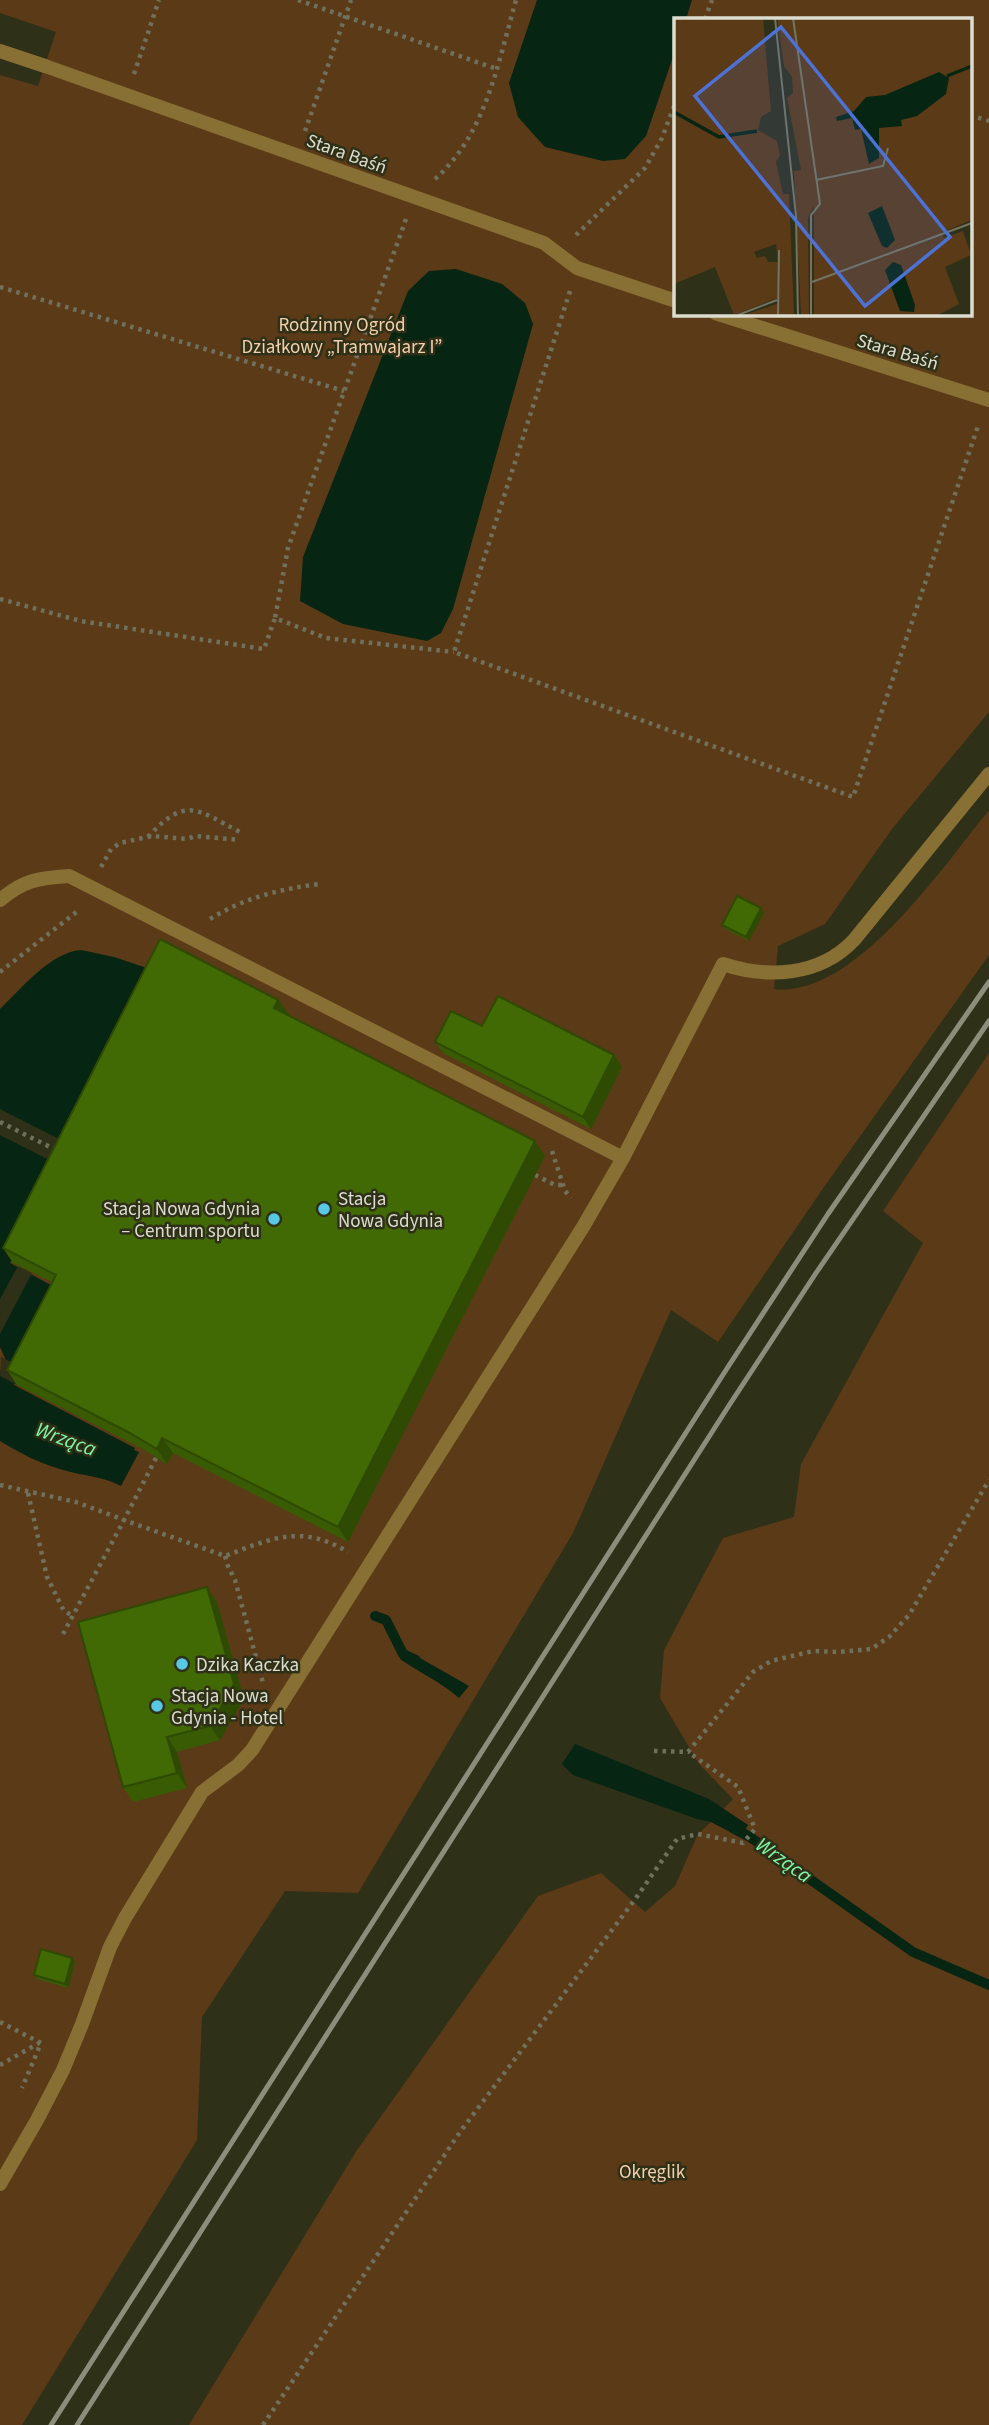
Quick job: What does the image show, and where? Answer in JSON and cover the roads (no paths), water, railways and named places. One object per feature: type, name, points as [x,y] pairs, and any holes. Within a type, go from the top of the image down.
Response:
[{"type":"street","name":"Stara Baśń","points":[[0,51],[544,243],[577,268],[674,300]]},
{"type":"street","name":"Stara Baśń","points":[[721,315],[988,399]]},
{"type":"street","points":[[0,2184],[37,2120],[73,2047],[115,1937],[197,1798],[247,1757],[370,1565],[583,1227],[723,964],[743,970],[784,973],[814,966],[837,955],[862,930],[989,774]]},
{"type":"street","points":[[0,900],[15,888],[36,878],[69,876],[622,1158]]},
{"type":"water","points":[[537,0],[692,0],[686,18],[674,18],[674,54],[646,136],[625,159],[603,161],[545,147],[518,117],[509,83]]},
{"type":"water","points":[[456,269],[502,284],[525,303],[533,324],[453,609],[441,633],[427,641],[343,624],[300,601],[303,557],[408,291],[429,271]]},
{"type":"water","points":[[81,950],[114,957],[159,972],[10,1263],[62,1291],[14,1385],[135,1448],[134,1450],[139,1452],[121,1486],[49,1466],[0,1441],[0,1372],[5,1358],[0,1347],[0,1009],[48,964],[70,952]]},
{"type":"water","points":[[406,1650],[469,1686],[459,1698],[400,1659]]},
{"type":"water","points":[[575,1744],[709,1799],[748,1825],[740,1837],[711,1822],[573,1775],[562,1764]]},
{"type":"waterway","name":"Wrząca","points":[[375,1616],[386,1620],[403,1654],[416,1660]]},
{"type":"waterway","name":"Wrząca","points":[[733,1828],[750,1837],[913,1952],[989,1985]]},
{"type":"railway","points":[[51,2425],[726,1370],[828,1214],[989,982]]},
{"type":"railway","points":[[77,2425],[728,1407],[816,1273],[989,1021]]},
{"type":"place","name":"Stacja Nowa Gdynia","points":[[324,1209]]},
{"type":"place","name":"Stacja Nowa Gdynia – Centrum sportu","points":[[274,1219]]},
{"type":"place","name":"Dzika Kaczka","points":[[182,1664]]},
{"type":"place","name":"Stacja Nowa Gdynia - Hotel","points":[[157,1706]]},
{"type":"park label","name":"Rodzinny Ogród Działkowy „Tramwajarz I”","points":[[342,335]]},
{"type":"park label","name":"Okręglik","points":[[652,2171]]}]
